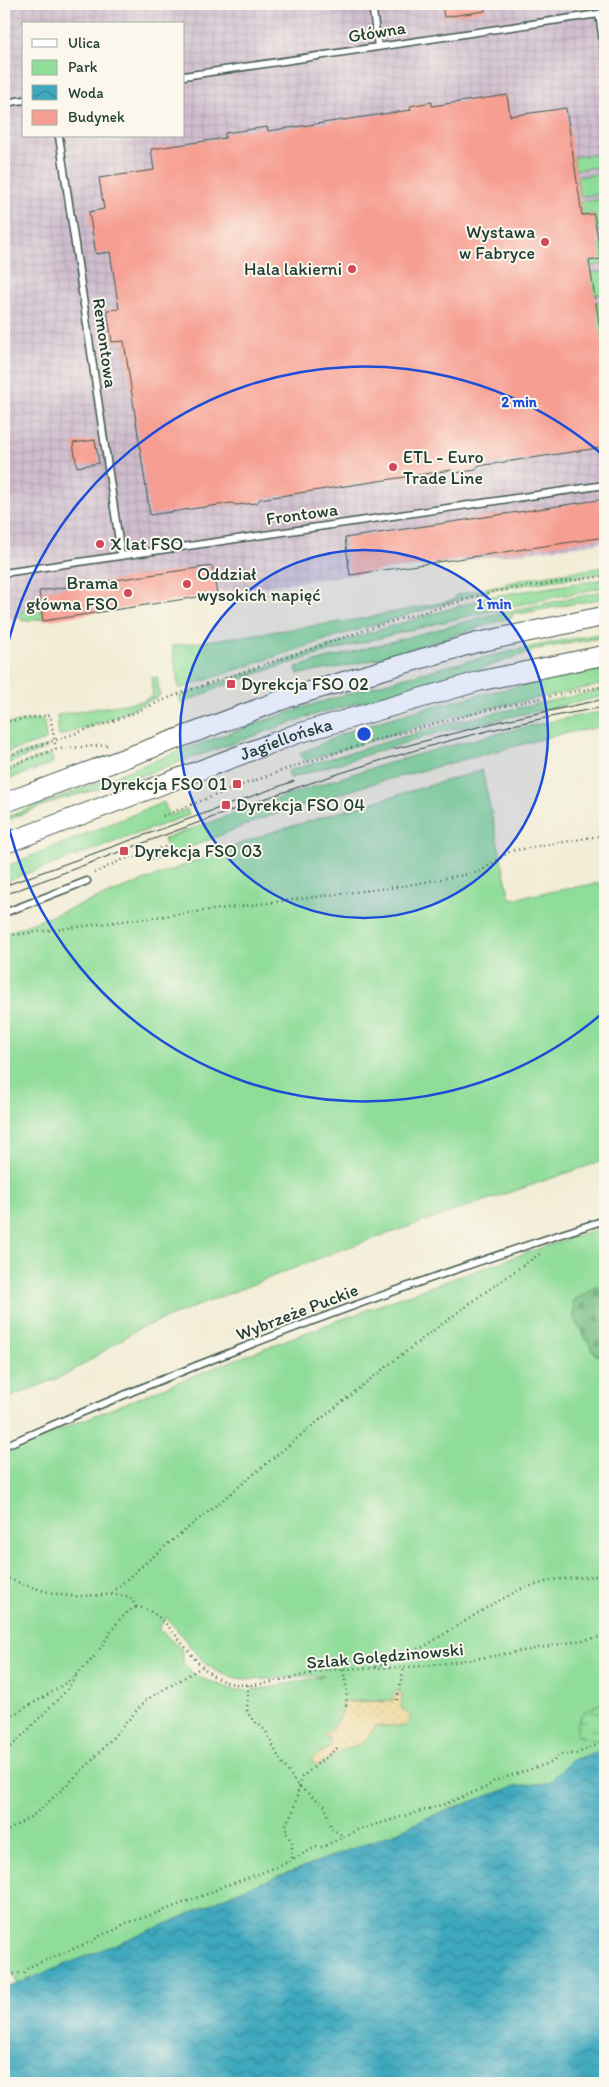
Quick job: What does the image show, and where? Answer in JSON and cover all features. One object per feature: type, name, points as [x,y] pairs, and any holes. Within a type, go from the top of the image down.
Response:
[{"type":"main road","name":"Jagiellońska","points":[[4,803],[287,698],[475,643],[605,616]]},
{"type":"main road","name":"Jagiellońska","points":[[4,844],[296,734],[480,681],[605,655]]},
{"type":"lane","points":[[372,4],[378,47]]},
{"type":"lane","points":[[602,13],[605,56]]},
{"type":"lane","name":"Główna","points":[[185,76],[602,13]]},
{"type":"lane","points":[[4,103],[22,100]]},
{"type":"lane","name":"Remontowa","points":[[59,138],[121,555]]},
{"type":"lane","name":"Frontowa","points":[[4,573],[605,485]]},
{"type":"lane","points":[[4,913],[87,881]]},
{"type":"lane","name":"Wybrzeże Puckie","points":[[4,1446],[135,1389],[338,1312],[605,1220]]},
{"type":"path","points":[[4,757],[54,742],[119,719],[178,694],[383,624],[496,591],[605,576]]},
{"type":"path","points":[[163,816],[271,774],[403,733],[456,718],[605,686]]},
{"type":"path","points":[[4,722],[50,715],[56,749]]},
{"type":"path","points":[[4,768],[56,749],[107,745]]},
{"type":"path","points":[[4,936],[403,886],[479,872],[511,851],[605,835]]},
{"type":"path","points":[[87,881],[92,874],[116,865],[120,860],[132,856],[136,857],[173,844]]},
{"type":"path","points":[[4,1577],[50,1593],[73,1596],[112,1593],[169,1542],[303,1433],[469,1302],[543,1252]]},
{"type":"path","points":[[373,1668],[425,1646],[491,1605],[521,1589],[552,1580],[605,1575]]},
{"type":"path","name":"Szlak Golędzinowski","points":[[112,1593],[130,1596],[136,1606],[154,1613],[202,1667],[223,1681],[248,1685],[343,1670],[404,1667],[476,1660],[605,1636]]},
{"type":"path","points":[[4,1720],[45,1696],[80,1671],[92,1659],[123,1616],[136,1606]]},
{"type":"path","points":[[4,1833],[35,1814],[56,1795],[92,1761],[146,1700],[202,1667]]},
{"type":"path","points":[[397,1700],[404,1667]]},
{"type":"path","points":[[343,1670],[347,1690],[346,1709]]},
{"type":"path","points":[[4,1754],[67,1690],[80,1671]]},
{"type":"path","points":[[248,1685],[247,1710],[250,1717],[266,1731],[278,1758],[298,1786],[325,1806],[331,1828],[343,1836]]},
{"type":"path","points":[[4,1977],[24,1972],[29,1967],[95,1940],[99,1935],[119,1928],[123,1924],[155,1915],[179,1903],[213,1892],[223,1884],[231,1884],[282,1865],[292,1858],[306,1854],[316,1847],[323,1847],[343,1836],[400,1818],[412,1812],[445,1804],[486,1787],[494,1781],[553,1762],[560,1754],[576,1754],[605,1741]]},
{"type":"path","points":[[292,1858],[292,1843],[286,1832],[286,1823],[293,1811],[298,1786],[302,1777],[336,1748]]},
{"type":"shaded area","points":[[4,4],[605,4],[605,542],[7,620],[4,599]]},
{"type":"green space","points":[[601,154],[603,166],[575,170],[574,157]]},
{"type":"green space","points":[[604,174],[604,194],[580,196],[577,177]]},
{"type":"green space","points":[[597,200],[605,202],[605,229],[597,232],[594,214],[582,215],[580,202]]},
{"type":"green space","points":[[605,244],[605,264],[590,266],[589,261],[600,259],[599,246]]},
{"type":"green space","points":[[605,271],[605,293],[594,295],[591,273]]},
{"type":"green space","points":[[605,301],[605,352],[603,353],[595,302]]},
{"type":"green space","points":[[605,567],[605,573],[494,589],[337,636],[179,689],[172,646],[355,620],[454,600],[456,595],[530,578]]},
{"type":"green space","points":[[605,579],[605,587],[438,623],[299,661],[239,680],[181,704],[179,696],[375,631],[492,596]]},
{"type":"green space","points":[[605,591],[605,598],[524,613],[512,613],[512,617],[379,658],[298,674],[296,667],[491,615]]},
{"type":"green space","points":[[41,608],[43,619],[22,621],[20,611]]},
{"type":"green space","points":[[605,633],[605,637],[538,649],[493,665],[307,717],[121,783],[58,800],[4,821],[4,818],[180,751],[287,713],[444,667],[525,648]]},
{"type":"green space","points":[[605,669],[605,684],[453,716],[304,761],[300,753],[349,731],[417,710]]},
{"type":"green space","points":[[157,677],[160,696],[101,723],[59,736],[57,715],[143,701],[153,695],[151,678]]},
{"type":"green space","points":[[605,689],[605,696],[441,732],[290,778],[288,771],[450,723]]},
{"type":"green space","points":[[605,711],[605,726],[561,734],[371,784],[266,817],[151,863],[149,856],[168,850],[164,839],[272,800],[437,749],[548,722]]},
{"type":"green space","points":[[40,719],[44,721],[46,740],[4,753],[4,724]]},
{"type":"green space","points":[[48,746],[46,749],[4,765],[4,759]]},
{"type":"green space","points":[[48,754],[52,757],[53,763],[4,781],[4,771]]},
{"type":"green space","points":[[482,770],[510,899],[605,882],[605,1160],[343,1249],[138,1329],[68,1374],[4,1400],[4,934],[269,833]]},
{"type":"green space","points":[[164,802],[169,816],[187,809],[189,815],[4,882],[4,867]]},
{"type":"green space","points":[[605,1226],[605,1284],[596,1286],[574,1319],[596,1355],[605,1355],[605,1750],[571,1760],[549,1783],[515,1786],[429,1817],[397,1832],[236,1892],[173,1921],[17,1985],[13,1971],[4,1975],[4,1453],[152,1392],[302,1334]],"holes":[[[166,1617],[203,1661],[216,1671],[245,1679],[324,1676],[268,1688],[236,1691],[196,1676],[184,1665],[181,1649],[159,1629]],[[363,1700],[393,1701],[406,1726],[376,1726],[361,1744],[342,1750],[317,1766],[318,1754],[331,1746],[329,1737],[322,1737],[334,1727],[343,1709],[342,1702]]]},
{"type":"green space","points":[[605,1284],[605,1355],[596,1355],[574,1319],[573,1301],[596,1286]]},
{"type":"green space","points":[[605,1702],[605,1737],[597,1740],[577,1736],[578,1722],[583,1713]]},
{"type":"sand","points":[[396,1691],[402,1695],[401,1708],[412,1718],[406,1726],[376,1726],[361,1744],[342,1750],[317,1766],[311,1759],[331,1746],[329,1737],[322,1737],[334,1727],[343,1709],[341,1702],[392,1701]]},
{"type":"water","points":[[605,1750],[605,2083],[4,2083],[4,1989],[173,1921],[236,1892],[397,1832],[429,1817],[515,1786],[549,1783],[571,1760]]},
{"type":"building","points":[[442,4],[484,4],[485,11],[444,17]]},
{"type":"building","name":"Hala lakierni","points":[[507,95],[510,116],[566,108],[582,215],[594,214],[601,259],[589,261],[605,359],[605,447],[478,466],[476,470],[455,473],[451,470],[260,499],[257,503],[236,505],[232,503],[150,515],[124,341],[112,342],[107,310],[119,309],[110,252],[96,254],[89,212],[104,209],[99,178],[154,170],[151,149],[225,138],[225,133],[267,127],[268,131],[411,110],[410,106],[432,102],[432,106]]},
{"type":"building","points":[[95,440],[99,463],[77,467],[73,443]]},
{"type":"building","points":[[605,499],[605,537],[350,575],[345,538]]},
{"type":"building","points":[[212,566],[217,594],[43,621],[39,591]]},
{"type":"tram line","points":[[394,749],[501,721],[605,699]]},
{"type":"tram line","points":[[4,895],[300,786],[376,762],[451,740],[605,707]]},
{"type":"tram line","points":[[4,886],[294,781]]},
{"type":"place","name":"Wystawa w Fabryce","points":[[545,242]]},
{"type":"place","name":"Hala lakierni","points":[[352,269]]},
{"type":"place","name":"ETL - Euro Trade Line","points":[[393,467]]},
{"type":"place","name":"X lat FSO","points":[[100,544]]},
{"type":"place","name":"Oddział wysokich napięć","points":[[187,584]]},
{"type":"place","name":"Brama główna FSO","points":[[128,593]]},
{"type":"place","name":"Dyrekcja FSO 02","points":[[231,684]]},
{"type":"place","name":"Dyrekcja FSO 01","points":[[237,784]]},
{"type":"place","name":"Dyrekcja FSO 04","points":[[226,805]]},
{"type":"place","name":"Dyrekcja FSO 03","points":[[124,851]]}]
